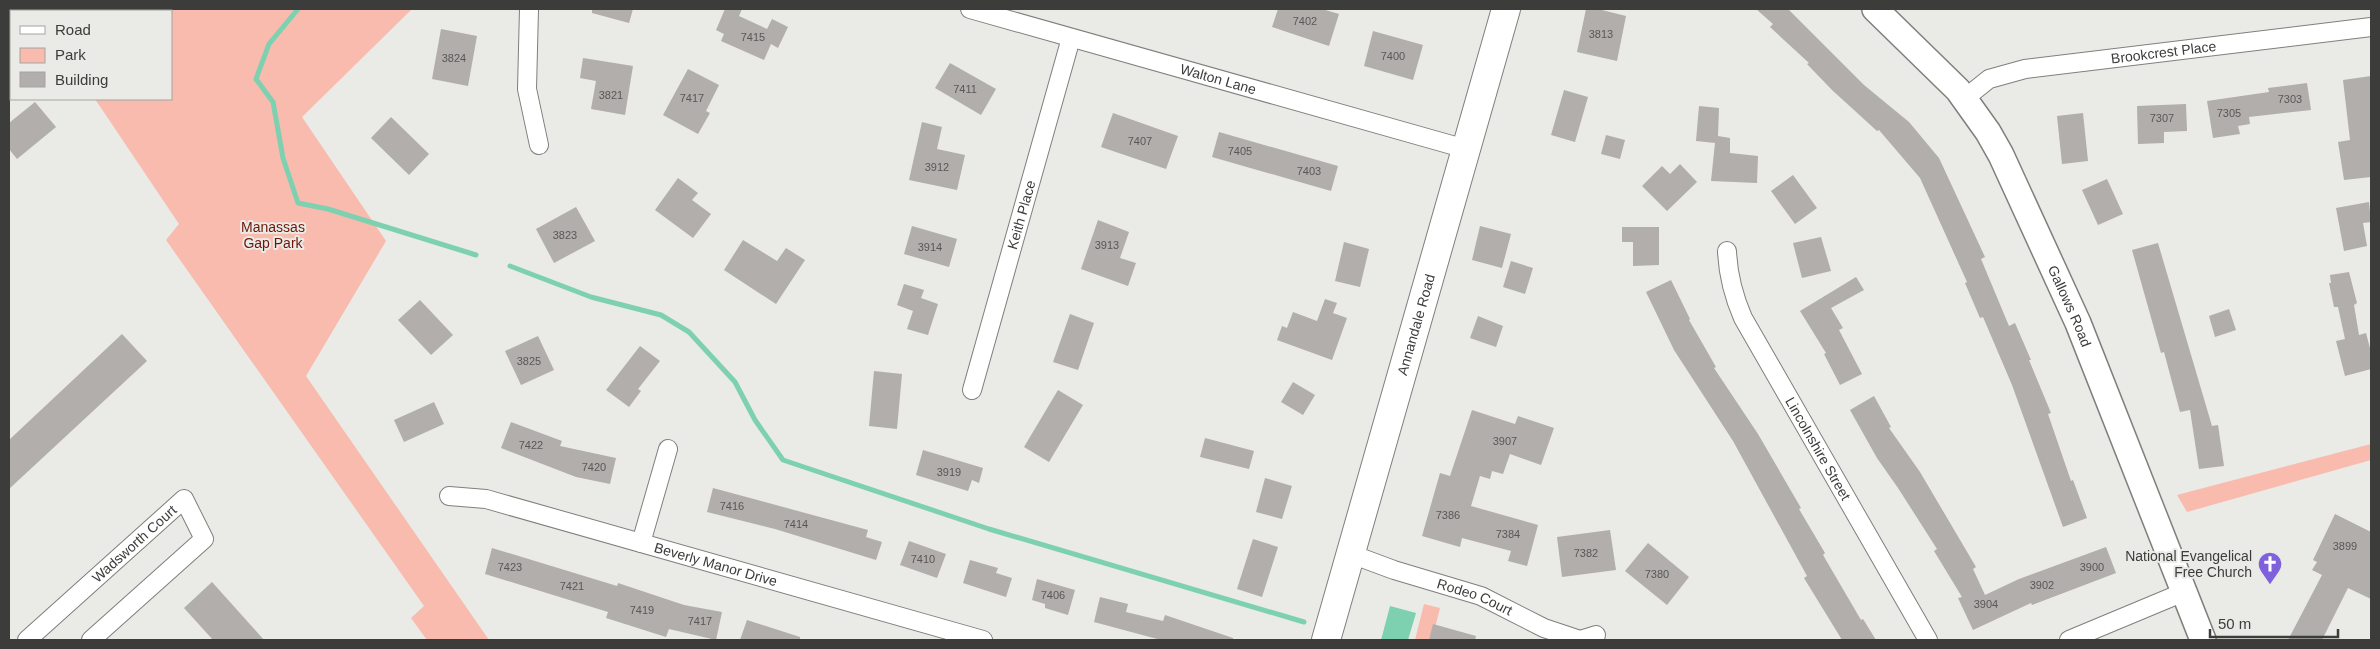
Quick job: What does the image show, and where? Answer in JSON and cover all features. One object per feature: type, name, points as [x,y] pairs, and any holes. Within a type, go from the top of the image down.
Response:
[{"type":"main road","name":"Annandale Road","points":[[1326,640],[1506,9]]},
{"type":"main road","name":"Gallows Road","points":[[1874,9],[1964,99],[2001,155],[2078,323],[2203,640]]},
{"type":"street","points":[[529,9],[527,89],[539,145]]},
{"type":"street","name":"Walton Lane","points":[[970,9],[1466,149]]},
{"type":"street","name":"Brookcrest Place","points":[[1964,99],[1989,79],[2025,69],[2371,27]]},
{"type":"street","name":"Keith Place","points":[[972,390],[1071,38]]},
{"type":"street","name":"Lincolnshire Street","points":[[1727,251],[1728,274],[1733,295],[1743,318],[1928,640]]},
{"type":"street","points":[[641,543],[668,449]]},
{"type":"street","name":"Beverly Manor Drive","points":[[449,496],[486,499],[983,640]]},
{"type":"street","name":"Wadsworth Court","points":[[27,640],[184,499],[204,538],[92,640]]},
{"type":"street","name":"Rodeo Court","points":[[1350,554],[1424,580],[1481,596],[1544,628],[1580,640],[1596,635]]},
{"type":"street","points":[[2069,640],[2184,592]]},
{"type":"green space","name":"Manassas Gap Park","points":[[412,9],[302,117],[386,241],[306,376],[489,640],[427,640],[411,618],[424,606],[166,240],[179,224],[96,100],[172,100],[172,10],[34,10]]},
{"type":"green space","points":[[2371,444],[2371,460],[2187,512],[2177,495]]},
{"type":"green space","points":[[1424,604],[1440,608],[1432,640],[1415,640]]},
{"type":"shaded area","points":[[1390,606],[1416,613],[1408,640],[1381,640]]},
{"type":"building","points":[[592,9],[633,9],[629,23],[592,13]]},
{"type":"building","points":[[725,9],[742,9],[739,16],[767,29],[772,19],[788,27],[778,48],[771,44],[764,60],[721,41],[724,34],[716,30]]},
{"type":"building","points":[[1278,9],[1322,9],[1339,14],[1329,46],[1272,27]]},
{"type":"building","points":[[1586,9],[1598,9],[1626,16],[1617,61],[1577,52]]},
{"type":"building","points":[[1756,9],[1788,9],[1864,85],[1909,122],[1939,158],[1985,257],[1981,259],[2009,326],[2015,323],[2031,360],[2029,360],[2051,413],[2048,414],[2071,481],[2073,480],[2087,518],[2063,527],[2012,385],[1983,317],[1980,318],[1965,283],[1967,282],[1920,178],[1879,130],[1877,131],[1832,90],[1807,64],[1809,63],[1770,27],[1773,24]]},
{"type":"building","points":[[441,29],[477,36],[468,86],[432,79]]},
{"type":"building","points":[[1373,31],[1423,45],[1413,80],[1364,66]]},
{"type":"building","points":[[583,58],[633,66],[625,115],[591,109],[596,81],[580,78]]},
{"type":"building","points":[[950,63],[996,89],[981,115],[935,88]]},
{"type":"building","points":[[688,69],[719,85],[706,111],[710,113],[698,134],[663,115]]},
{"type":"building","points":[[2371,76],[2371,177],[2344,180],[2338,142],[2350,140],[2343,80]]},
{"type":"building","points":[[2307,83],[2311,110],[2249,117],[2250,124],[2238,126],[2240,134],[2213,138],[2207,101],[2269,92],[2268,88]]},
{"type":"building","points":[[1564,90],[1588,97],[1575,142],[1551,135]]},
{"type":"building","points":[[35,102],[56,127],[17,159],[9,149],[9,123]]},
{"type":"building","points":[[2186,104],[2187,131],[2164,132],[2164,143],[2138,144],[2137,106]]},
{"type":"building","points":[[1699,106],[1719,108],[1718,136],[1730,138],[1730,153],[1758,156],[1757,183],[1711,181],[1715,143],[1696,141]]},
{"type":"building","points":[[1113,113],[1178,136],[1166,169],[1101,147]]},
{"type":"building","points":[[2083,113],[2088,161],[2062,164],[2057,116]]},
{"type":"building","points":[[391,117],[429,154],[409,175],[371,138]]},
{"type":"building","points":[[922,122],[942,127],[937,149],[965,155],[957,190],[909,180]]},
{"type":"building","points":[[1219,132],[1338,166],[1331,191],[1212,157]]},
{"type":"building","points":[[1606,135],[1625,140],[1620,159],[1601,154]]},
{"type":"building","points":[[1680,164],[1697,182],[1667,211],[1642,186],[1662,166],[1670,174]]},
{"type":"building","points":[[1793,175],[1817,208],[1795,224],[1771,191]]},
{"type":"building","points":[[678,178],[698,193],[692,200],[711,214],[693,238],[655,210]]},
{"type":"building","points":[[2107,179],[2123,214],[2098,225],[2082,190]]},
{"type":"building","points":[[2369,202],[2371,222],[2363,223],[2367,246],[2344,251],[2336,208]]},
{"type":"building","points":[[576,207],[595,241],[554,263],[536,229]]},
{"type":"building","points":[[1098,220],[1129,232],[1120,258],[1136,263],[1128,286],[1081,269]]},
{"type":"building","points":[[912,226],[957,239],[949,267],[904,254]]},
{"type":"building","points":[[1480,226],[1511,234],[1502,268],[1472,260]]},
{"type":"building","points":[[1622,227],[1659,227],[1659,265],[1633,266],[1633,242],[1622,242]]},
{"type":"building","points":[[1821,237],[1831,271],[1802,278],[1793,243]]},
{"type":"building","points":[[743,240],[777,261],[786,248],[805,260],[776,304],[724,270]]},
{"type":"building","points":[[1344,242],[1369,249],[1360,287],[1335,281]]},
{"type":"building","points":[[2158,243],[2212,426],[2218,425],[2224,466],[2199,469],[2190,410],[2180,412],[2164,352],[2161,353],[2132,250]]},
{"type":"building","points":[[1511,261],[1533,268],[1525,294],[1503,287]]},
{"type":"building","points":[[2349,272],[2357,303],[2354,305],[2359,335],[2366,333],[2371,352],[2371,369],[2345,376],[2336,341],[2345,339],[2338,307],[2334,307],[2329,283],[2331,283],[2330,275]]},
{"type":"building","points":[[1856,277],[1864,290],[1831,308],[1843,328],[1839,330],[1862,374],[1840,385],[1824,354],[1826,353],[1800,311]]},
{"type":"building","points":[[1671,280],[1689,320],[1716,367],[1714,368],[1758,434],[1801,508],[1799,509],[1825,553],[1823,555],[1861,620],[1863,619],[1876,640],[1842,640],[1804,578],[1807,576],[1733,441],[1674,350],[1646,292]]},
{"type":"building","points":[[904,284],[924,290],[921,298],[938,304],[928,335],[907,329],[913,311],[897,305]]},
{"type":"building","points":[[1325,299],[1337,303],[1333,313],[1347,318],[1332,360],[1277,340],[1282,326],[1287,328],[1293,312],[1317,321]]},
{"type":"building","points":[[420,300],[453,335],[431,355],[398,320]]},
{"type":"building","points":[[2229,309],[2236,330],[2215,337],[2209,316]]},
{"type":"building","points":[[1070,314],[1094,323],[1078,370],[1053,362]]},
{"type":"building","points":[[1478,316],[1503,326],[1496,347],[1470,338]]},
{"type":"building","points":[[122,334],[147,361],[9,489],[9,440]]},
{"type":"building","points":[[538,336],[554,370],[521,385],[505,351]]},
{"type":"building","points":[[640,346],[660,361],[638,389],[641,391],[629,407],[606,390]]},
{"type":"building","points":[[874,371],[902,374],[897,429],[869,426]]},
{"type":"building","points":[[1293,382],[1315,395],[1303,415],[1281,402]]},
{"type":"building","points":[[1058,390],[1083,405],[1049,462],[1024,447]]},
{"type":"building","points":[[1874,396],[1891,427],[1889,428],[1920,472],[1976,567],[1973,569],[1985,595],[2019,579],[2106,547],[2116,573],[2032,605],[2031,603],[1973,630],[1958,598],[1962,597],[1934,551],[1937,549],[1877,458],[1850,410]]},
{"type":"building","points":[[434,402],[444,424],[404,442],[394,420]]},
{"type":"building","points":[[1472,410],[1515,424],[1518,416],[1554,428],[1541,465],[1510,454],[1503,474],[1492,471],[1490,479],[1480,476],[1471,506],[1538,525],[1527,566],[1508,561],[1511,551],[1462,538],[1460,547],[1422,536],[1440,473],[1450,476]]},
{"type":"building","points":[[511,422],[562,441],[560,446],[616,458],[610,484],[576,477],[501,448]]},
{"type":"building","points":[[1205,438],[1254,451],[1249,469],[1200,457]]},
{"type":"building","points":[[923,450],[983,468],[979,483],[972,480],[968,491],[916,475]]},
{"type":"building","points":[[1265,478],[1292,486],[1282,519],[1256,512]]},
{"type":"building","points":[[713,488],[868,530],[866,537],[882,542],[876,560],[775,529],[707,512]]},
{"type":"building","points":[[2335,514],[2371,532],[2371,599],[2348,588],[2322,640],[2288,640],[2322,575],[2312,570],[2317,562],[2313,560]]},
{"type":"building","points":[[1610,530],[1616,570],[1562,577],[1557,537]]},
{"type":"building","points":[[1253,539],[1278,547],[1262,597],[1237,589]]},
{"type":"building","points":[[909,541],[946,554],[937,578],[900,565]]},
{"type":"building","points":[[1648,543],[1689,577],[1667,605],[1625,571]]},
{"type":"building","points":[[492,548],[617,586],[618,583],[684,605],[722,612],[716,640],[669,629],[666,637],[606,618],[608,612],[485,574]]},
{"type":"building","points":[[970,560],[998,568],[996,573],[1012,578],[1006,597],[963,583]]},
{"type":"building","points":[[1037,579],[1075,590],[1068,615],[1045,608],[1045,604],[1032,600]]},
{"type":"building","points":[[212,582],[264,640],[213,640],[184,608]]},
{"type":"building","points":[[1100,597],[1128,604],[1126,612],[1163,621],[1165,615],[1233,638],[1233,640],[1161,640],[1094,622]]},
{"type":"building","points":[[747,620],[800,637],[800,640],[740,640]]},
{"type":"building","points":[[1433,624],[1476,636],[1475,640],[1429,640]]},
{"type":"waterway","points":[[298,9],[269,44],[256,79],[273,102],[283,158],[298,203],[328,209],[476,255]]},
{"type":"waterway","points":[[510,266],[591,297],[661,315],[689,332],[735,382],[755,420],[783,460],[989,529],[1304,622]]},
{"type":"place","name":"National Evangelical Free Church","points":[[2270,585]]}]
